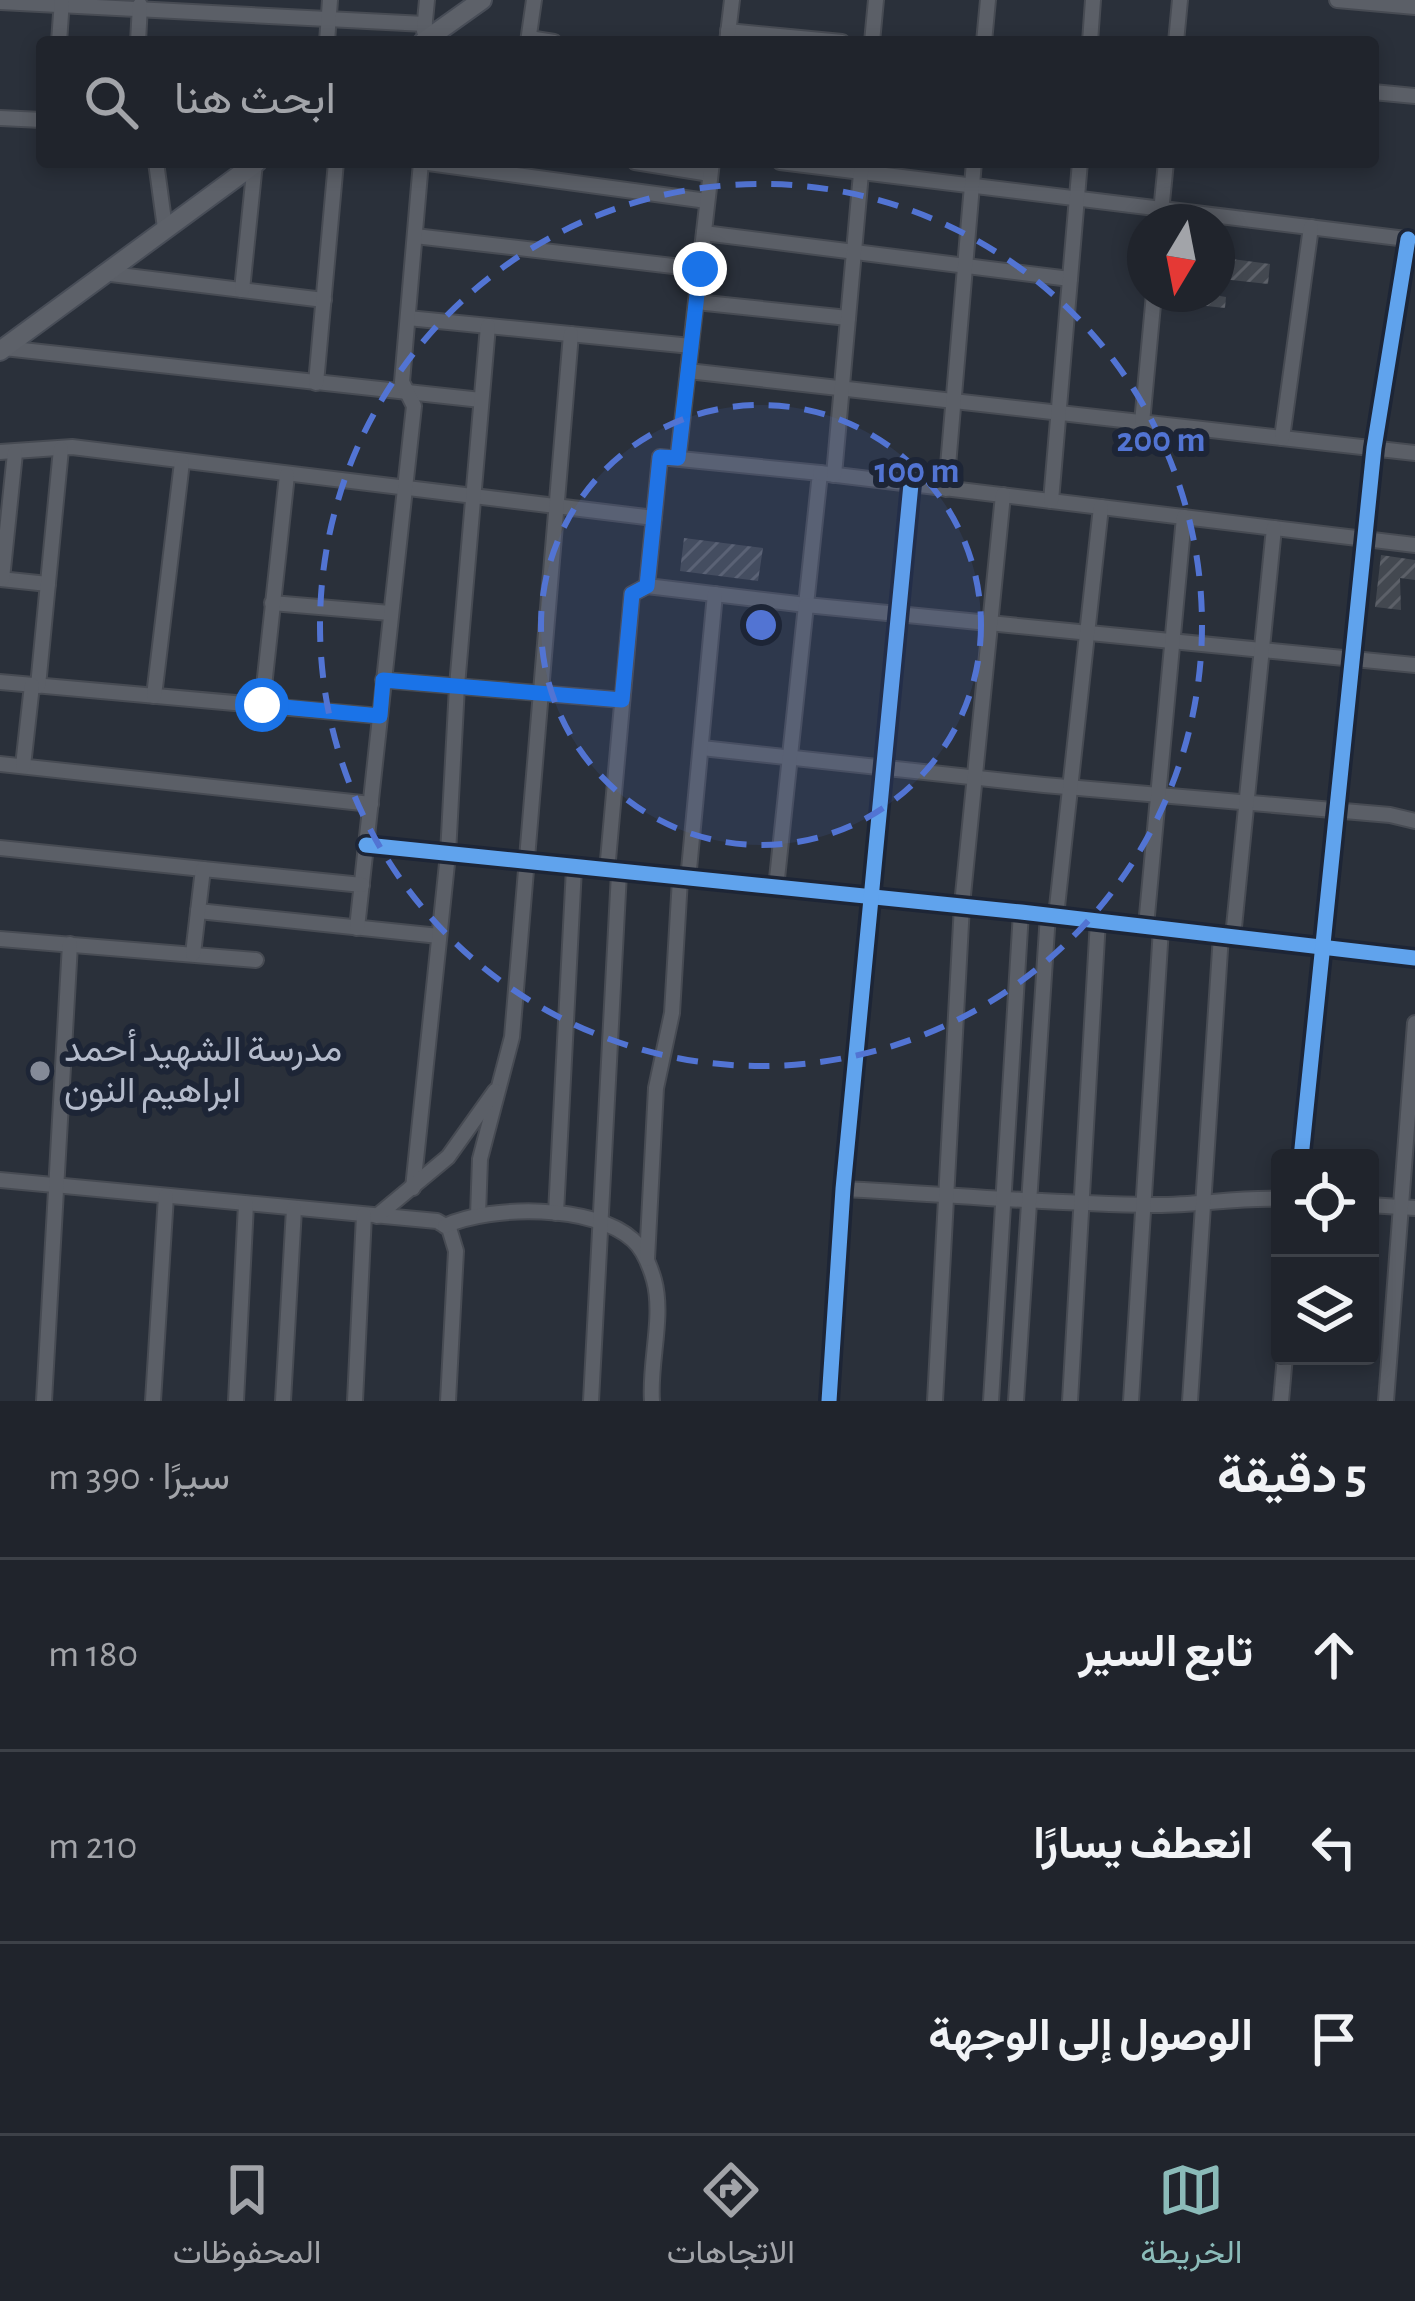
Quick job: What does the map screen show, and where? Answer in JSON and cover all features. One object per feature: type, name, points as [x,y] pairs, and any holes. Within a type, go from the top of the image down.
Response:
[{"type":"main road","points":[[429,36],[482,0]]},
{"type":"main road","points":[[5,343],[249,168]]},
{"type":"street","points":[[327,36],[330,0]]},
{"type":"street","points":[[427,0],[428,36]]},
{"type":"street","points":[[530,36],[534,0]]},
{"type":"street","points":[[728,36],[732,0]]},
{"type":"street","points":[[873,36],[876,0]]},
{"type":"street","points":[[985,36],[988,0]]},
{"type":"street","points":[[1090,36],[1093,0]]},
{"type":"street","points":[[1177,36],[1180,0]]},
{"type":"street","points":[[1337,0],[1415,7]]},
{"type":"street","points":[[0,2],[140,4],[328,19],[422,36]]},
{"type":"street","points":[[59,36],[61,2]]},
{"type":"street","points":[[138,36],[140,4]]},
{"type":"street","points":[[1379,93],[1415,96]]},
{"type":"street","points":[[0,118],[36,120]]},
{"type":"street","points":[[157,168],[166,228]]},
{"type":"street","points":[[242,290],[255,168]]},
{"type":"street","points":[[316,383],[335,168]]},
{"type":"street","points":[[358,928],[414,406],[402,382],[421,168]]},
{"type":"street","points":[[465,168],[707,201]]},
{"type":"street","points":[[678,458],[711,168]]},
{"type":"street","points":[[776,888],[806,605],[842,388],[861,168]]},
{"type":"street","points":[[867,168],[1127,209]]},
{"type":"street","points":[[946,489],[974,168]]},
{"type":"street","points":[[1051,501],[1079,168]]},
{"type":"street","points":[[1162,204],[1165,168]]},
{"type":"street","points":[[1235,221],[1412,239],[1374,448],[1301,1149]]},
{"type":"street","points":[[1282,438],[1311,227]]},
{"type":"street","points":[[704,233],[1070,279]]},
{"type":"street","points":[[415,236],[700,269]]},
{"type":"street","points":[[103,273],[323,300]]},
{"type":"street","points":[[696,302],[848,318]]},
{"type":"street","points":[[1142,423],[1152,312]]},
{"type":"street","points":[[408,318],[691,346]]},
{"type":"street","points":[[413,1188],[448,854],[457,686],[488,326]]},
{"type":"street","points":[[478,1214],[480,1159],[512,1037],[571,334]]},
{"type":"street","points":[[5,343],[481,400]]},
{"type":"street","points":[[688,371],[1415,453]]},
{"type":"street","points":[[48,584],[1,579],[8,453],[87,448],[654,518]]},
{"type":"street","points":[[22,766],[61,449]]},
{"type":"street","points":[[647,586],[660,457],[1415,545]]},
{"type":"street","points":[[154,695],[182,462]]},
{"type":"street","points":[[262,705],[286,475]]},
{"type":"street","points":[[829,1401],[844,1189],[911,484]]},
{"type":"street","points":[[935,1401],[962,905],[1003,495]]},
{"type":"street","points":[[1016,1401],[1052,915],[1071,787],[1101,507]]},
{"type":"street","points":[[1131,1401],[1144,1205],[1158,795],[1184,518]]},
{"type":"street","points":[[1190,1401],[1227,936],[1274,528]]},
{"type":"street","points":[[591,1401],[613,872],[632,594],[647,586],[1415,665]]},
{"type":"street","points":[[647,1259],[656,1088],[672,1013],[715,594]]},
{"type":"street","points":[[272,603],[390,614]]},
{"type":"street","points":[[383,680],[622,700]]},
{"type":"street","points":[[0,682],[380,716]]},
{"type":"street","points":[[702,748],[1415,821]]},
{"type":"street","points":[[0,764],[370,803]]},
{"type":"street","points":[[366,845],[1021,911],[1415,958]]},
{"type":"street","points":[[0,848],[362,885]]},
{"type":"street","points":[[556,1213],[574,868]]},
{"type":"street","points":[[193,954],[203,869]]},
{"type":"street","points":[[198,911],[439,936]]},
{"type":"street","points":[[991,1401],[1021,911]]},
{"type":"street","points":[[1070,1401],[1098,920]]},
{"type":"street","points":[[0,939],[256,960]]},
{"type":"street","points":[[44,1401],[70,944]]},
{"type":"street","points":[[1386,1401],[1408,1208],[1415,1023]]},
{"type":"street","points":[[370,1215],[413,1188],[448,1157],[501,1082]]},
{"type":"street","points":[[0,1180],[419,1217],[446,1226],[454,1235],[457,1251],[448,1401]]},
{"type":"street","points":[[844,1189],[1144,1205],[1271,1198]]},
{"type":"street","points":[[153,1401],[166,1196]]},
{"type":"street","points":[[236,1401],[246,1204]]},
{"type":"street","points":[[284,1401],[293,1209]]},
{"type":"street","points":[[446,1226],[494,1210],[538,1209],[599,1223],[631,1237],[647,1259],[656,1286],[652,1401]]},
{"type":"street","points":[[355,1401],[370,1215]]},
{"type":"street","points":[[1281,1401],[1284,1365]]},
{"type":"building","points":[[1235,259],[1270,264],[1268,284],[1235,280]]},
{"type":"building","points":[[684,538],[763,548],[758,581],[680,571]]},
{"type":"building","points":[[1381,555],[1415,560],[1415,580],[1400,578],[1401,610],[1375,607]]},
{"type":"cycle path","points":[[1302,1149],[1374,448],[1408,239]]},
{"type":"cycle path","points":[[829,1401],[843,1189],[911,484]]},
{"type":"cycle path","points":[[366,845],[1415,958]]},
{"type":"place","name":"مدرسة الشهيد أحمد ابراهيم النون","points":[[40,1071]]},
{"type":"route","points":[[262,705],[380,716],[383,680],[622,700],[632,594],[647,586],[660,457],[678,458],[700,269]]}]
